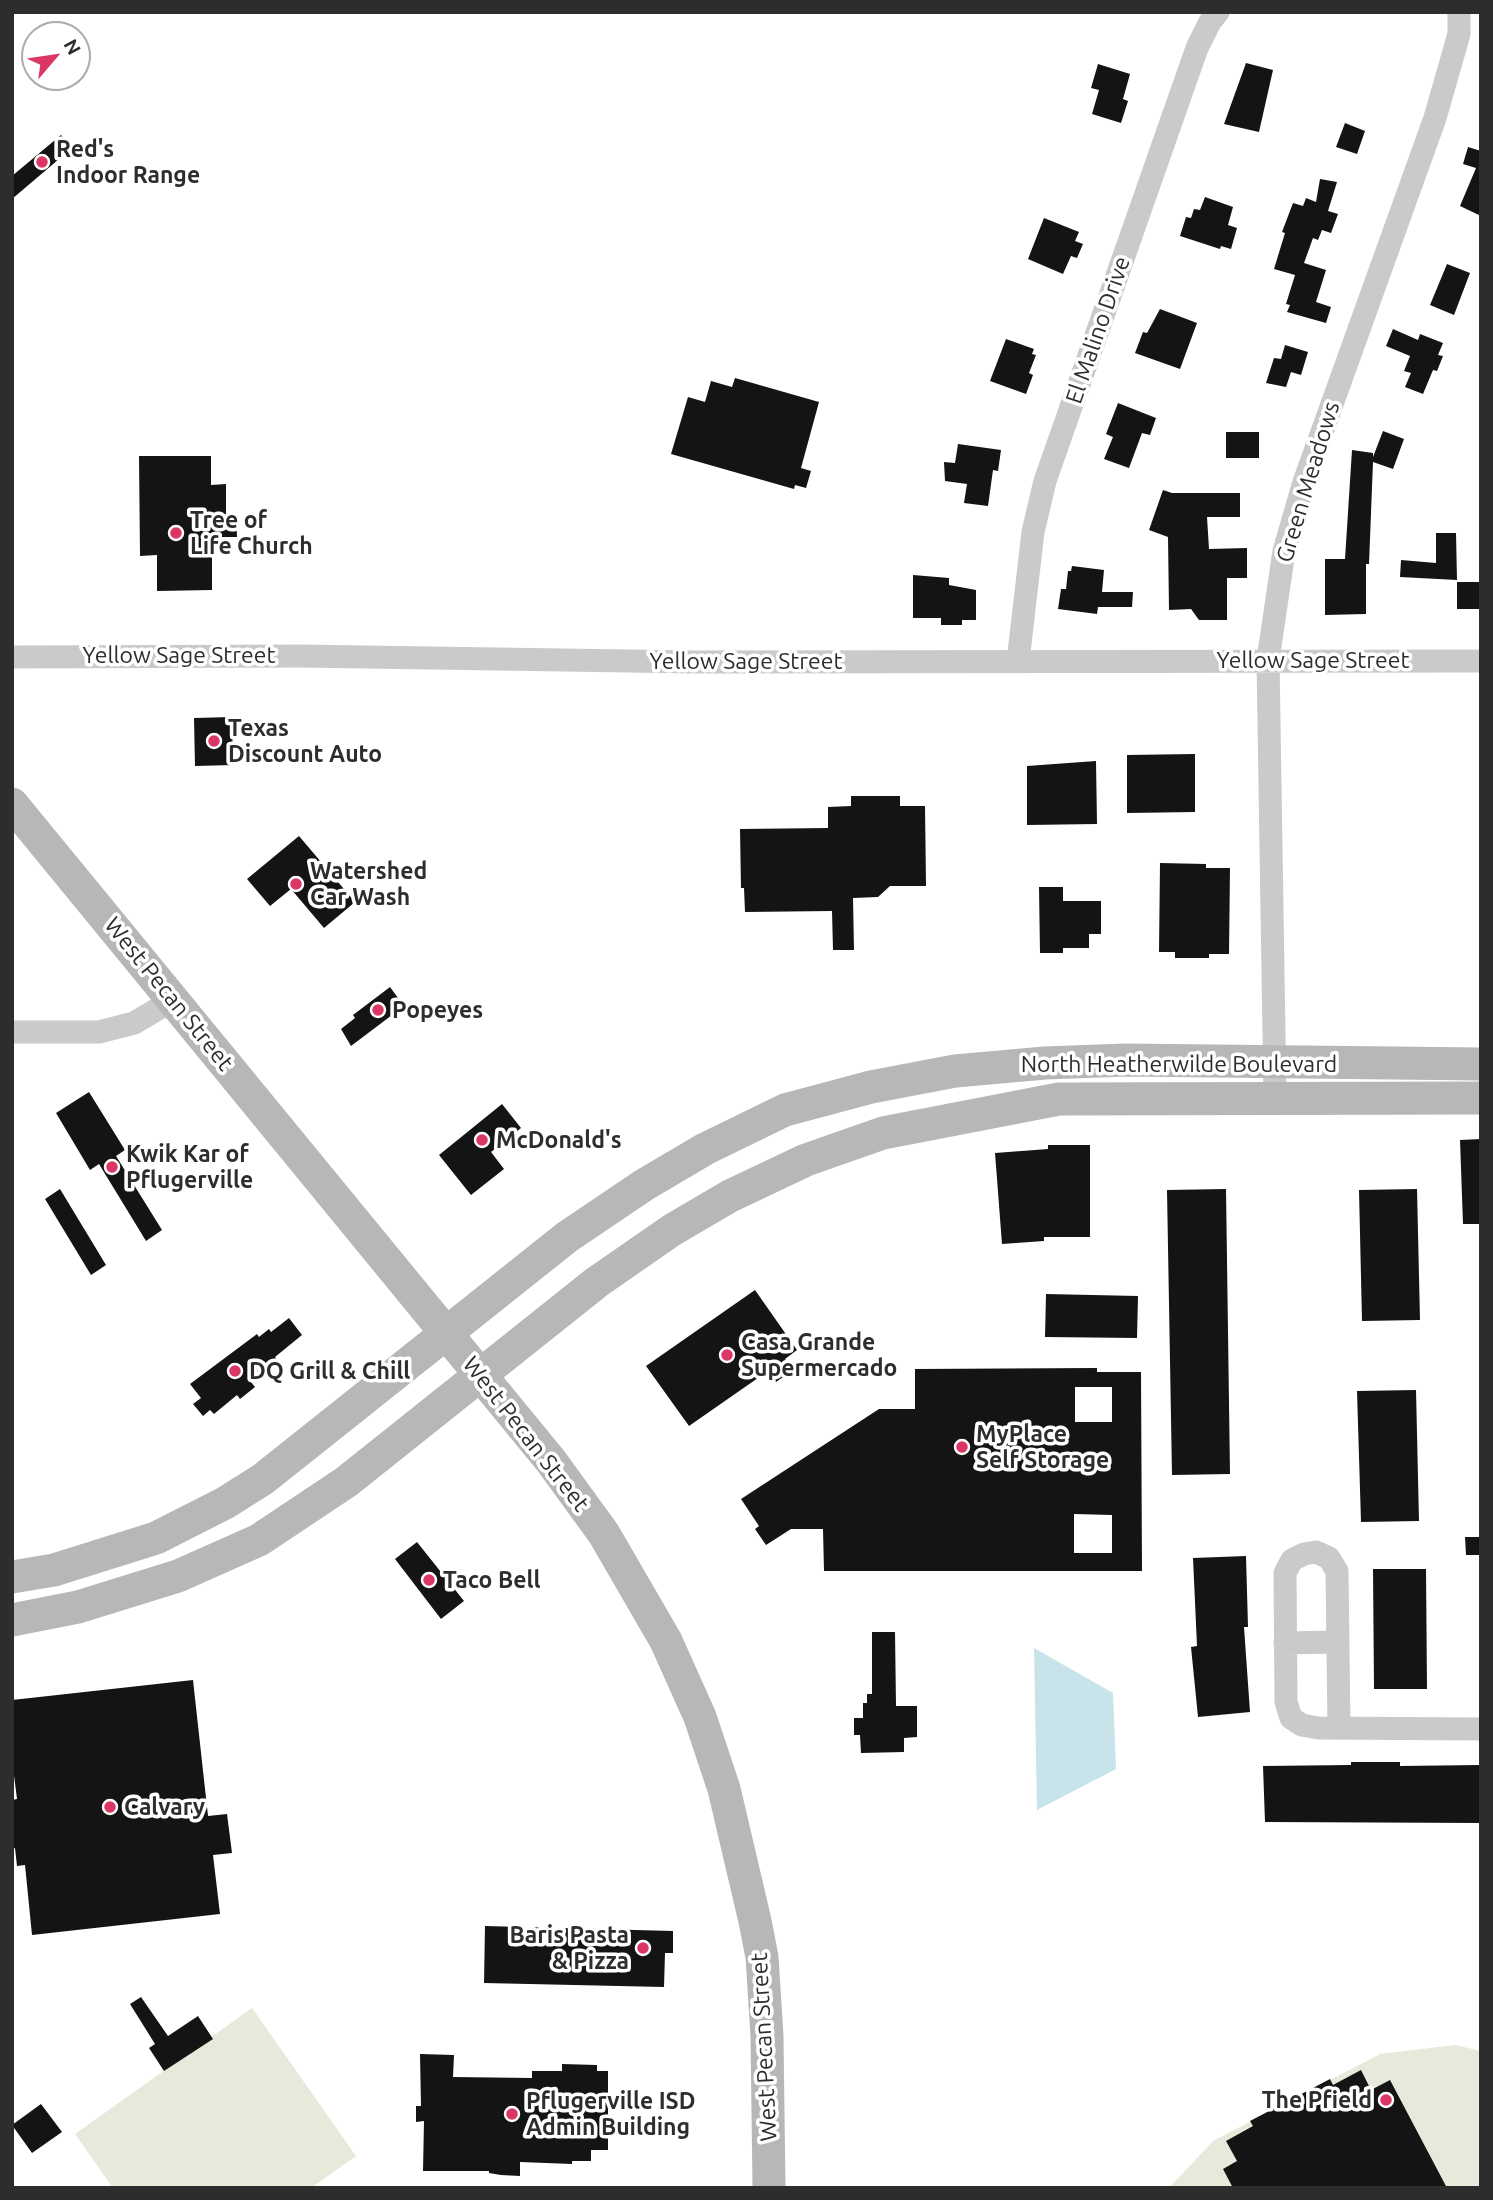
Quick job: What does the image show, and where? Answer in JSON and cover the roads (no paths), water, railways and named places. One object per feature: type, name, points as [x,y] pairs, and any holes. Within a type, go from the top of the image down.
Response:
[{"type":"main road","name":"West Pecan Street","points":[[12,804],[551,1461],[604,1534],[666,1641],[700,1717],[724,1789],[746,1875],[762,1957],[767,2036],[769,2188]]},
{"type":"main road","name":"North Heatherwilde Boulevard","points":[[12,1577],[54,1570],[156,1538],[198,1519],[263,1479],[568,1237],[644,1185],[695,1155],[785,1110],[871,1087],[955,1071],[1045,1063],[1126,1060],[1481,1064]]},
{"type":"main road","points":[[871,1087],[883,1133]]},
{"type":"main road","name":"North Heatherwilde Boulevard","points":[[12,1620],[78,1607],[178,1576],[260,1540],[302,1514],[597,1282],[684,1223],[730,1196],[806,1160],[883,1133],[1059,1099],[1481,1098]]},
{"type":"main road","points":[[156,1538],[178,1576]]},
{"type":"street","name":"El Malino Drive","points":[[1018,661],[1033,532],[1045,481],[1197,48],[1218,12]]},
{"type":"street","name":"Green Meadows","points":[[1275,1097],[1268,660],[1284,551],[1304,482],[1436,118],[1459,34],[1459,12]]},
{"type":"street","name":"Yellow Sage Street","points":[[12,657],[300,656],[695,662],[1481,660]]},
{"type":"street","points":[[12,1032],[99,1032],[134,1023],[173,1000]]},
{"type":"street","points":[[1339,1728],[1337,1570],[1329,1558],[1317,1552],[1304,1553],[1292,1560],[1285,1573],[1286,1702],[1291,1718],[1318,1728],[1481,1729]]},
{"type":"street","points":[[1285,1643],[1338,1642]]},
{"type":"water","points":[[1034,1648],[1113,1693],[1116,1769],[1037,1810]]},
{"type":"place","name":"Red's Indoor Range","points":[[42,162]]},
{"type":"place","name":"Tree of Life Church","points":[[176,533]]},
{"type":"place","name":"Texas Discount Auto","points":[[214,741]]},
{"type":"place","name":"Watershed Car Wash","points":[[296,884]]},
{"type":"place","name":"Popeyes","points":[[378,1010]]},
{"type":"place","name":"McDonald's","points":[[482,1140]]},
{"type":"place","name":"Kwik Kar of Pflugerville","points":[[112,1167]]},
{"type":"place","name":"Casa Grande Supermercado","points":[[727,1355]]},
{"type":"place","name":"DQ Grill & Chill","points":[[235,1371]]},
{"type":"place","name":"MyPlace Self Storage","points":[[962,1447]]},
{"type":"place","name":"Taco Bell","points":[[429,1580]]},
{"type":"place","name":"Calvary","points":[[110,1807]]},
{"type":"place","name":"Baris Pasta & Pizza","points":[[643,1948]]},
{"type":"place","name":"The Pfield","points":[[1386,2100]]},
{"type":"place","name":"Pflugerville ISD Admin Building","points":[[512,2114]]}]
